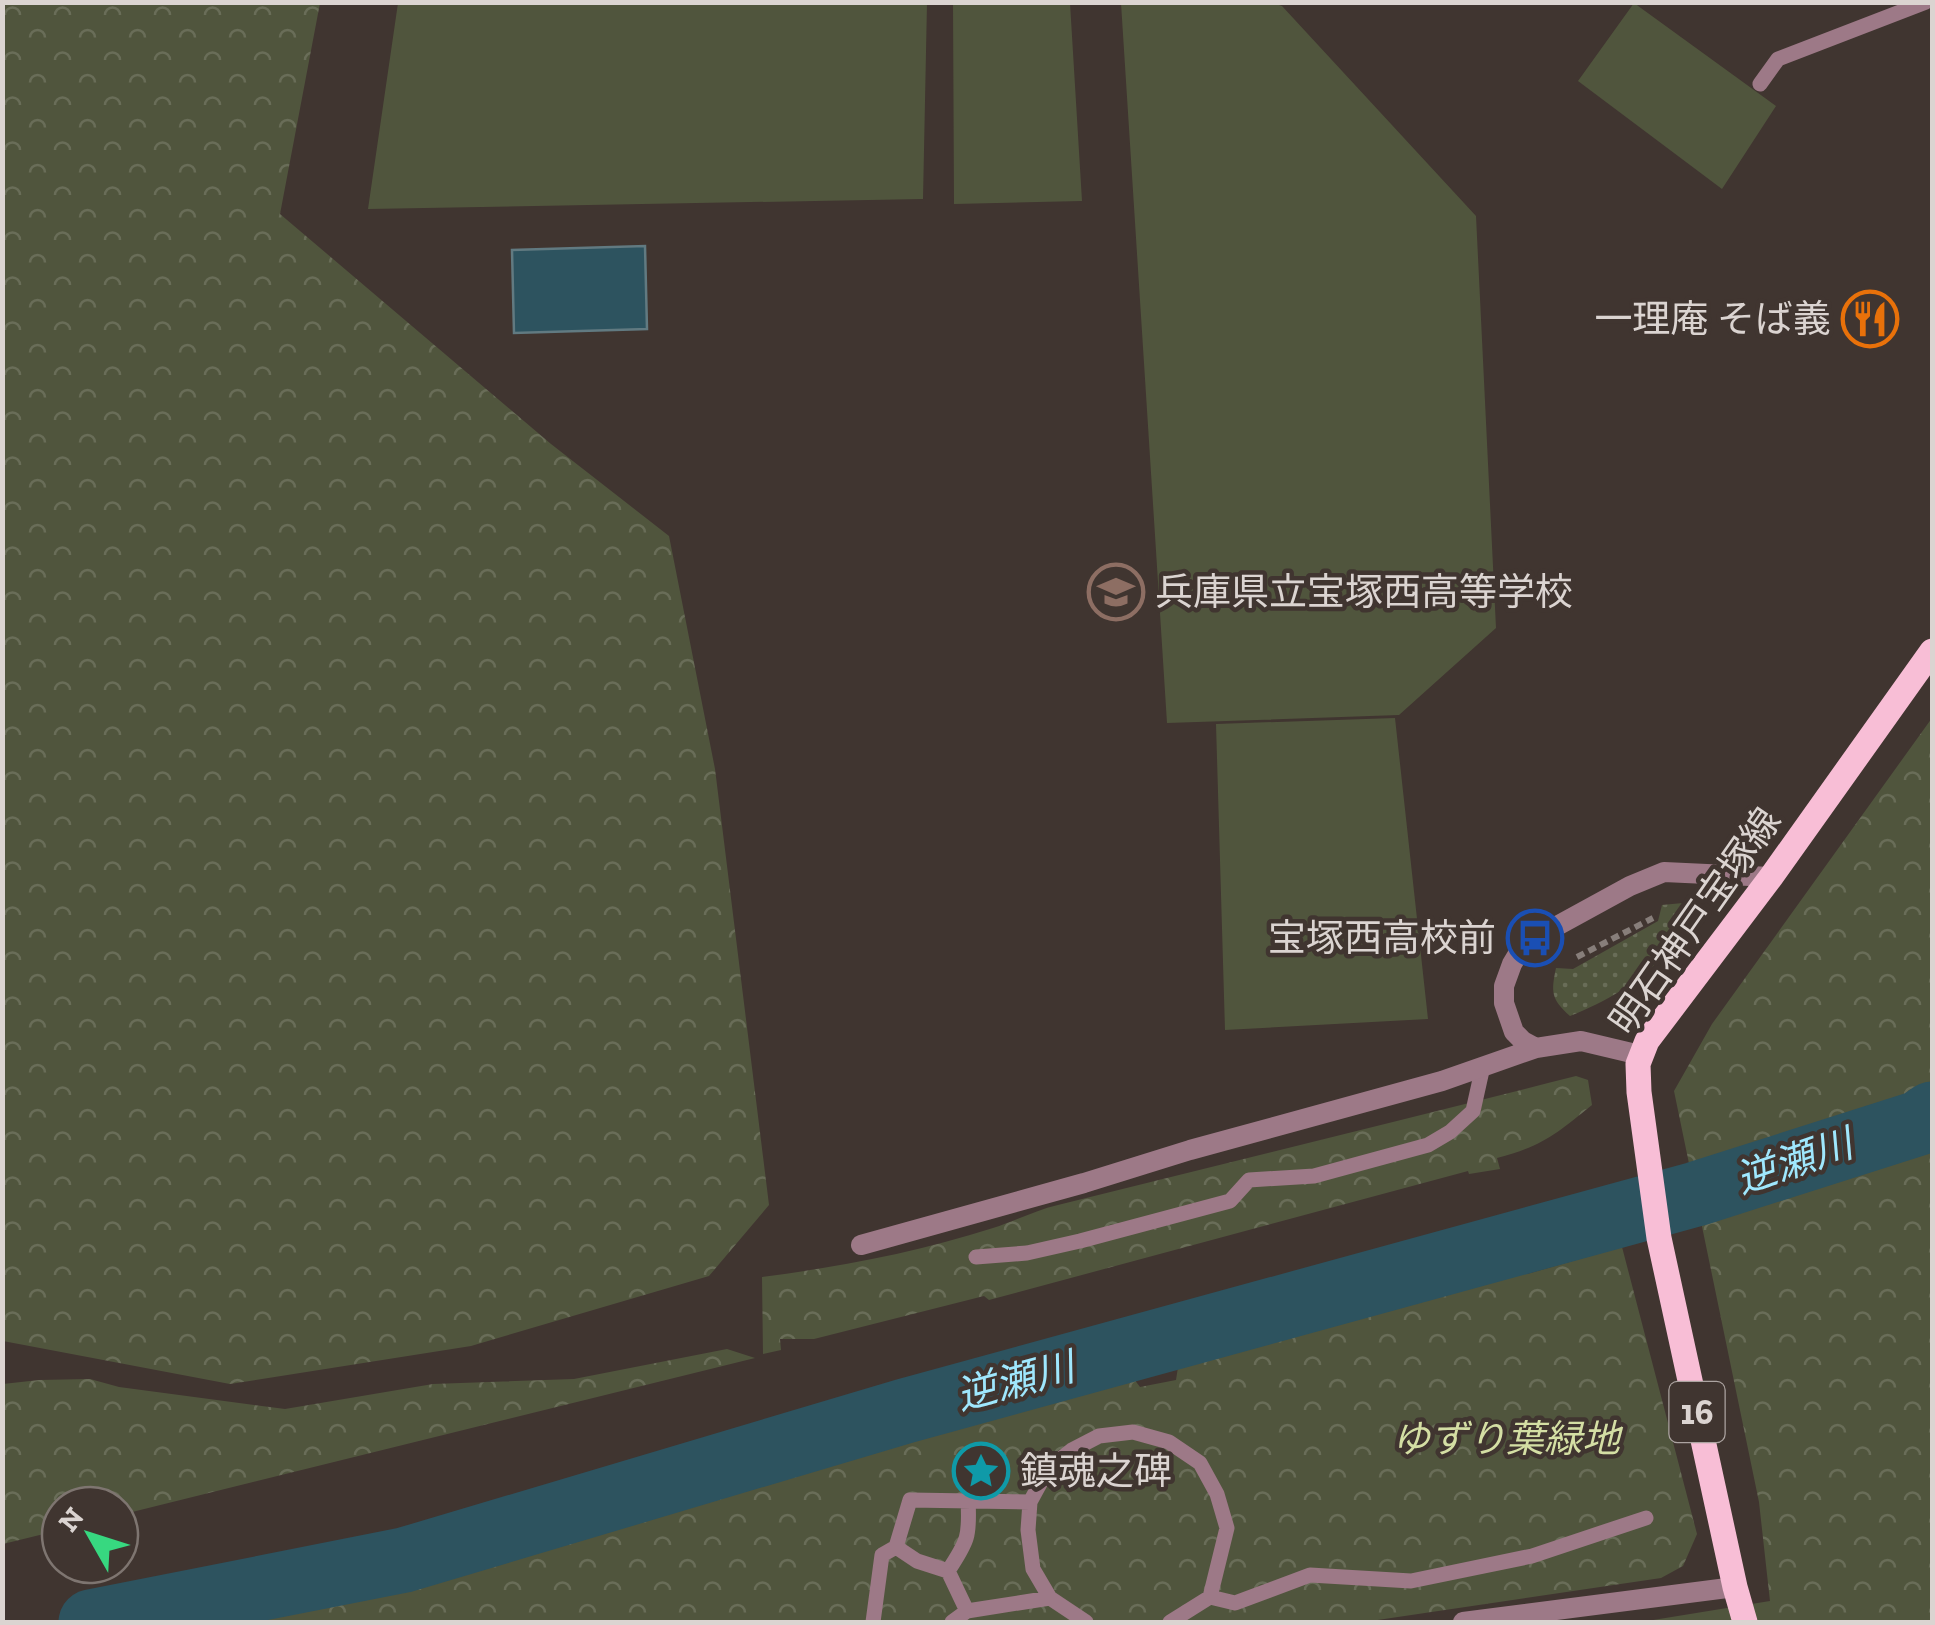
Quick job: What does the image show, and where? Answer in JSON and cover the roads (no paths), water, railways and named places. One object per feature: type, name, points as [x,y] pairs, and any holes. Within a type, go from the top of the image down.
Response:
[{"type":"main road","name":"明石神戸宝塚線","points":[[1745,1622],[1660,1238],[1639,1092],[1640,1054],[1932,650]]},
{"type":"street","points":[[1536,1048],[1514,1032],[1504,1002],[1504,986],[1512,964],[1521,949],[1535,938],[1630,886],[1664,872],[1771,877]]},
{"type":"street","points":[[862,1246],[1442,1081],[1536,1048],[1581,1041],[1640,1054]]},
{"type":"street","points":[[1463,1622],[1735,1587]]},
{"type":"lane","points":[[1760,84],[1778,59],[1926,2]]},
{"type":"lane","points":[[976,1257],[1080,1241],[1230,1201],[1248,1180],[1314,1176],[1428,1145],[1450,1132],[1473,1110],[1484,1066]]},
{"type":"lane","points":[[1086,1622],[1050,1598],[1033,1569],[1028,1530],[1030,1502],[1048,1470],[1072,1450],[1099,1436],[1133,1432],[1169,1442],[1200,1463],[1216,1494],[1226,1528],[1210,1597]]},
{"type":"lane","points":[[873,1622],[882,1555],[896,1547],[910,1500],[1030,1502]]},
{"type":"lane","points":[[948,1571],[970,1532],[968,1500]]},
{"type":"lane","points":[[1170,1622],[1210,1597],[1235,1602],[1310,1576],[1411,1580],[1532,1556],[1646,1518]]},
{"type":"lane","points":[[896,1547],[917,1561],[948,1571],[966,1611]]},
{"type":"lane","points":[[952,1622],[966,1611],[1050,1598]]},
{"type":"lane","points":[[1235,1602],[1236,1622]]},
{"type":"water","points":[[645,246],[647,329],[514,333],[512,250]]},
{"type":"waterway","name":"逆瀬川","points":[[91,1622],[404,1560],[905,1411],[1696,1194],[1919,1123],[1932,1114]]},
{"type":"place","name":"一理庵 そば義","points":[[1870,319]]},
{"type":"place","name":"兵庫県立宝塚西高等学校","points":[[1116,592]]},
{"type":"place","name":"宝塚西高校前","points":[[1535,938]]},
{"type":"place","name":"鎮魂之碑","points":[[981,1471]]},
{"type":"park label","name":"ゆずり葉緑地","points":[[1506,1439]]}]
